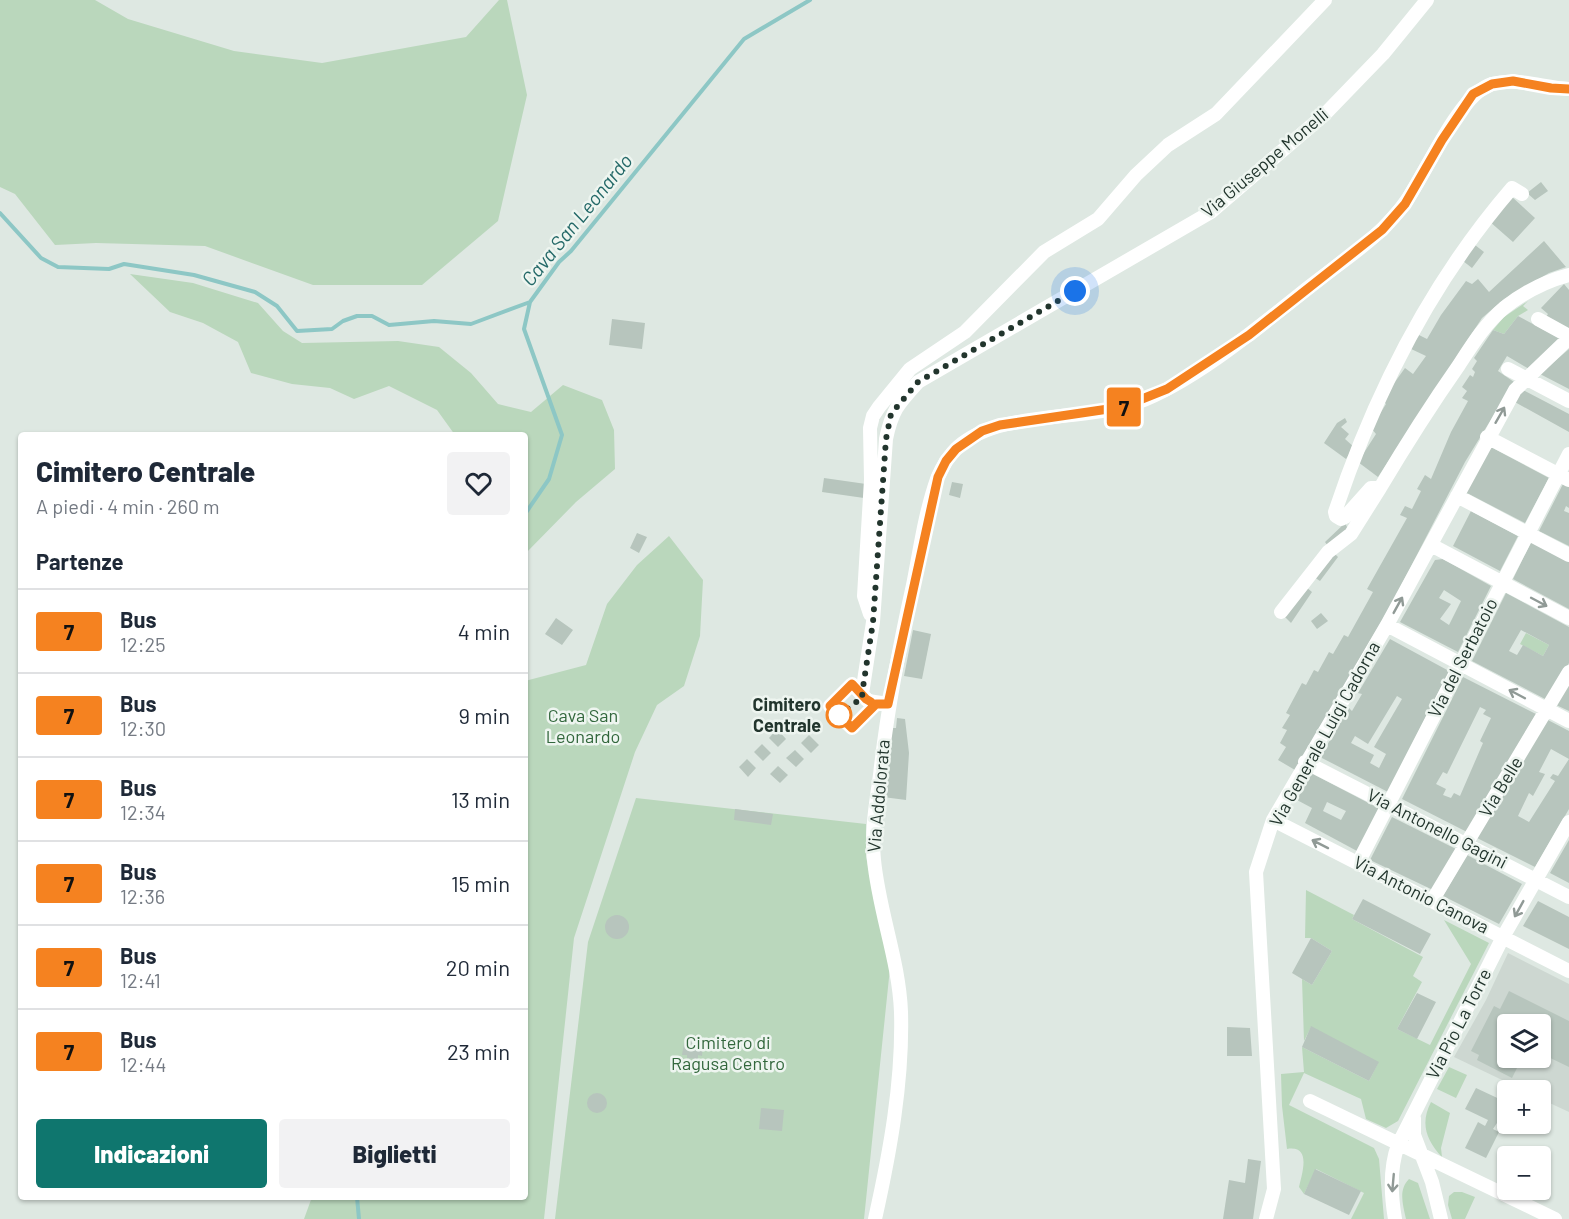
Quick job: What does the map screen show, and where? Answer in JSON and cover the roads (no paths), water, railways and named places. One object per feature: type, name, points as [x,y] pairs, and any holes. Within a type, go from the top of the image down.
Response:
[{"type":"street","points":[[873,622],[864,596],[871,480],[870,428],[873,416],[879,407],[910,369],[965,332],[1044,252],[1098,219],[1136,175],[1168,145],[1216,114],[1325,0]]},
{"type":"street","name":"Via Giuseppe Monelli","points":[[888,704],[868,701],[862,694],[873,622],[886,439],[891,414],[904,397],[918,382],[1211,212],[1325,114],[1383,54],[1427,0]]},
{"type":"street","name":"Via Addolorata","points":[[875,1219],[888,1162],[900,1035],[897,967],[878,890],[873,857],[874,824],[888,704],[932,497],[942,469],[956,449],[982,431],[1000,425],[1113,409],[1167,389],[1249,335],[1382,230],[1405,204],[1442,140],[1473,94],[1492,84],[1513,81],[1569,89]]},
{"type":"street","points":[[1380,488],[1371,488],[1345,518],[1341,519],[1336,516],[1335,512],[1347,476],[1389,373],[1480,225],[1512,188],[1521,194]]},
{"type":"street","points":[[1281,612],[1328,552],[1351,534],[1430,407],[1484,328],[1504,308],[1521,297],[1556,278],[1569,275]]},
{"type":"street","points":[[1538,319],[1569,337]]},
{"type":"street","name":"Via Generale Luigi Cadorna","points":[[1266,1219],[1274,1189],[1256,872],[1274,819],[1305,762],[1387,625],[1487,437],[1515,390],[1569,337]]},
{"type":"street","points":[[1508,369],[1569,401]]},
{"type":"street","points":[[1487,437],[1564,477]]},
{"type":"street","name":"Via del Serbatoio","points":[[1358,863],[1527,534],[1564,477],[1569,454]]},
{"type":"street","points":[[1457,496],[1569,555]]},
{"type":"street","points":[[1431,545],[1569,618]]},
{"type":"street","points":[[1387,625],[1569,721]]},
{"type":"street","name":"Via Belle","points":[[1432,901],[1569,672]]},
{"type":"street","name":"Via Antonello Gagini","points":[[1305,762],[1569,897]]},
{"type":"street","name":"Via Antonio Canova","points":[[1274,819],[1569,971]]},
{"type":"street","name":"Via Pio La Torre","points":[[1395,1219],[1392,1198],[1395,1152],[1398,1144],[1503,938],[1568,825]]},
{"type":"street","points":[[1310,1101],[1555,1219]]},
{"type":"street","name":"Via Pio La Torre","points":[[1416,1110],[1414,1135],[1432,1182],[1442,1219]]},
{"type":"waterway","name":"Cava San Leonardo","points":[[528,510],[549,479],[562,435],[524,329],[530,302],[559,262],[571,251],[744,39],[810,0]]},
{"type":"waterway","points":[[0,213],[41,258],[58,267],[109,269],[124,264],[194,275],[255,292],[277,306],[297,331],[332,329],[343,321],[357,316],[372,316],[389,325],[434,321],[471,324],[530,302]]},
{"type":"waterway","name":"Cava San Leonardo","points":[[357,1200],[359,1219]]},
{"type":"place","name":"Cimitero Centrale","points":[[839,715]]},
{"type":"park label","name":"Cimitero di Ragusa Centro","points":[[728,1053]]}]
